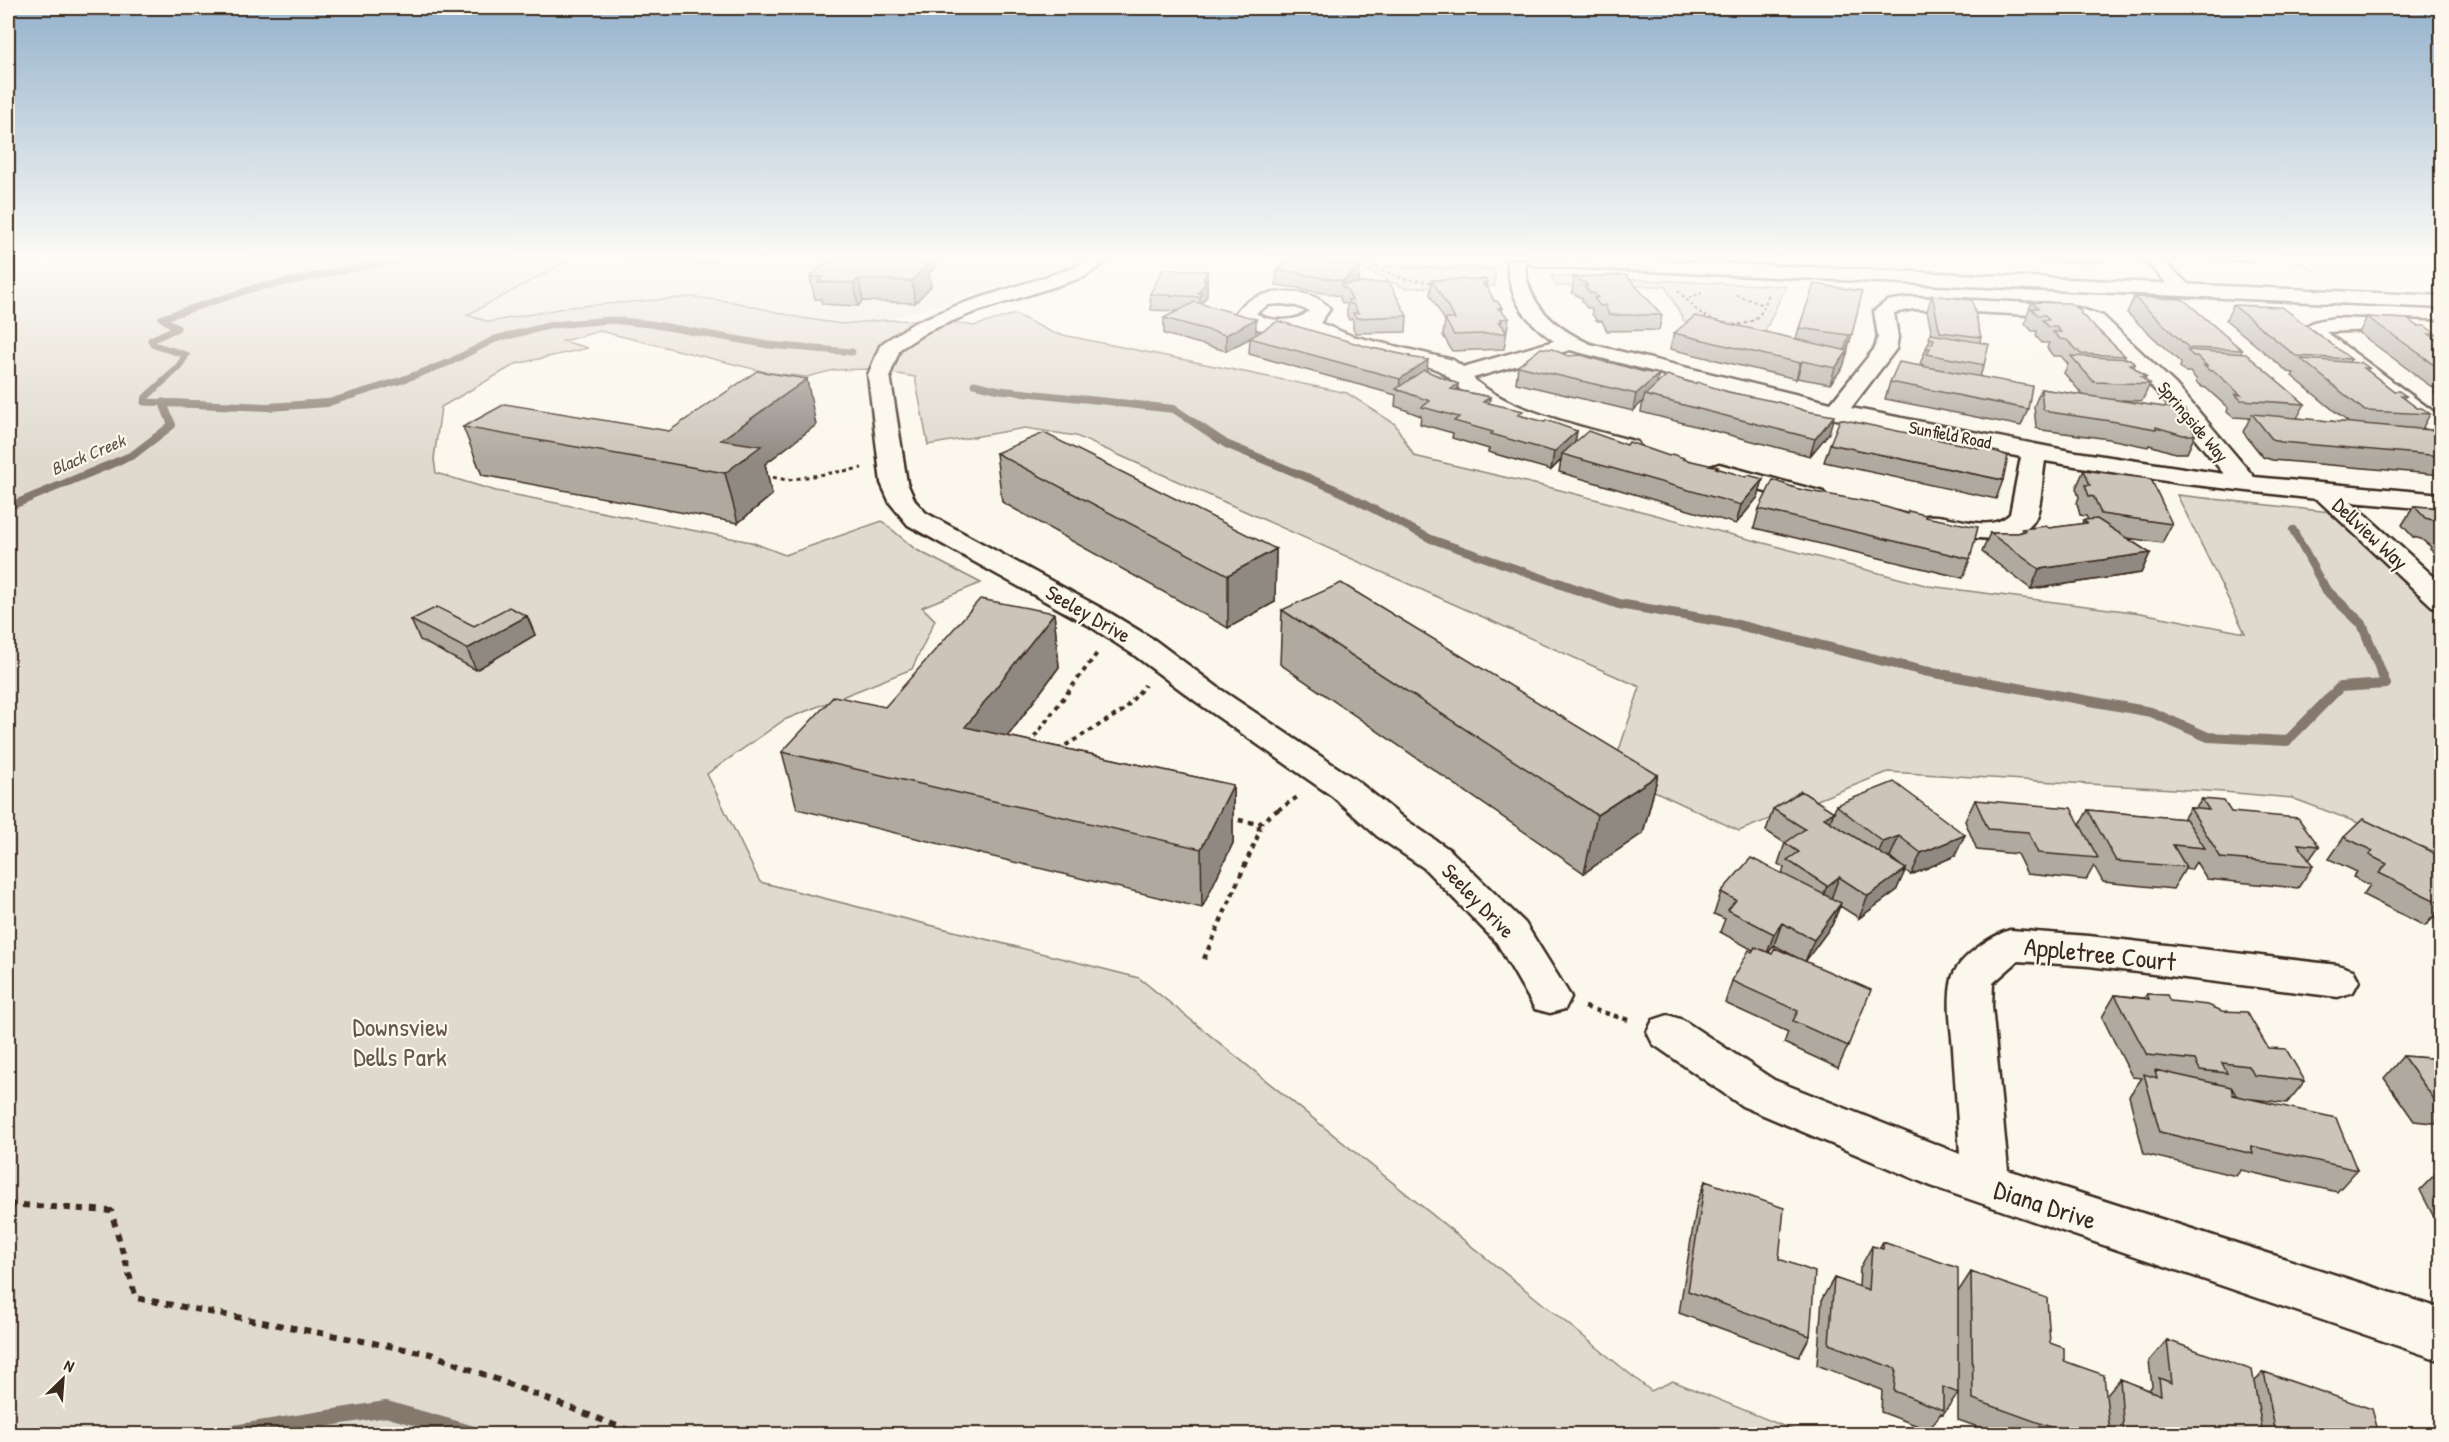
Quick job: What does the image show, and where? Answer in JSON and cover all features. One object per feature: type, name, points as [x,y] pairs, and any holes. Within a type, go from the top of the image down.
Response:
[{"type":"street","name":"Seeley Drive","points":[[921,327],[891,346],[879,375],[891,463],[899,499],[905,508],[917,519],[1146,648],[1209,696],[1330,778],[1390,827],[1437,859],[1478,899],[1511,933],[1551,997]]},
{"type":"street","points":[[1313,327],[1347,341],[1445,365],[1456,370],[1462,381],[1479,394],[1543,423],[1653,454]]},
{"type":"street","name":"Sunfield Road","points":[[1549,327],[1572,343],[1836,412],[2034,452],[2140,470],[2245,483],[2442,502]]},
{"type":"street","name":"Springside Way","points":[[1836,412],[1882,355],[1888,337],[1887,327]]},
{"type":"street","name":"Springside Way","points":[[2104,327],[2168,390],[2245,483]]},
{"type":"street","points":[[2316,327],[2313,330],[2320,338],[2442,430]]},
{"type":"street","points":[[2424,327],[2442,328]]},
{"type":"street","points":[[1459,375],[1572,343]]},
{"type":"street","points":[[1911,519],[1975,530],[1994,530],[2019,524],[2023,517],[2034,452]]},
{"type":"street","points":[[1697,466],[1832,501]]},
{"type":"street","name":"Dellview Way","points":[[2325,492],[2442,600]]},
{"type":"street","name":"Appletree Court","points":[[1986,1185],[1971,1006],[1973,978],[1989,961],[2010,945],[2089,951],[2338,981]]},
{"type":"street","name":"Diana Drive","points":[[1668,1032],[1758,1093],[1986,1185],[2442,1335]]},
{"type":"path","points":[[765,476],[788,480],[891,463]]},
{"type":"path","points":[[1023,752],[1115,629]]},
{"type":"path","points":[[1049,755],[1124,711],[1164,663]]},
{"type":"path","points":[[1259,824],[1274,812],[1330,778]]},
{"type":"path","points":[[1225,817],[1259,824]]},
{"type":"path","points":[[1204,959],[1259,833],[1259,824]]},
{"type":"path","points":[[1551,997],[1668,1032]]},
{"type":"path","points":[[8,1204],[111,1211],[136,1298],[431,1354],[638,1434]]},
{"type":"green space","name":"Downsview Dells Park","points":[[8,327],[1042,327],[1053,333],[1347,393],[1395,424],[1414,456],[1556,489],[1929,586],[2141,613],[2245,633],[2177,495],[2340,513],[2441,611],[2441,854],[2292,798],[1888,772],[1739,831],[1612,771],[1640,687],[1076,436],[1025,428],[928,445],[915,377],[868,369],[834,370],[807,377],[770,373],[600,331],[563,341],[588,348],[516,364],[441,407],[434,459],[436,473],[496,491],[751,542],[785,555],[882,521],[915,549],[981,583],[922,607],[935,620],[912,669],[784,720],[707,774],[760,882],[1139,978],[1651,1391],[1673,1381],[1803,1434],[8,1434]]},
{"type":"green space","points":[[1713,327],[1767,327],[1762,338]]},
{"type":"building","points":[[1198,327],[1240,327],[1226,335]]},
{"type":"building","points":[[1268,327],[1300,327],[1372,348],[1428,360],[1400,379],[1250,338]]},
{"type":"building","points":[[1450,327],[1504,327],[1506,333],[1454,335]]},
{"type":"building","points":[[1681,327],[1744,327],[1848,351],[1835,368],[1802,361],[1800,363],[1674,333]]},
{"type":"building","points":[[1854,327],[1852,334],[1849,335],[1799,328]]},
{"type":"building","points":[[1939,327],[1979,327],[1981,337],[1940,332]]},
{"type":"building","points":[[2056,327],[2095,327],[2125,356],[2081,354],[2067,340],[2060,339],[2053,332],[2061,332]]},
{"type":"building","points":[[2167,327],[2216,327],[2242,350],[2189,348]]},
{"type":"building","points":[[2261,327],[2309,327],[2351,359],[2296,356]]},
{"type":"building","points":[[2382,327],[2427,327],[2436,334],[2429,334],[2436,339],[2442,339],[2442,370],[2425,359],[2427,359]]},
{"type":"building","points":[[1931,334],[1989,344],[1984,365],[1927,354],[1930,348],[1926,348],[1928,344],[1932,344],[1934,339],[1929,338]]},
{"type":"building","points":[[1541,348],[1552,349],[1568,356],[1581,355],[1659,374],[1636,394],[1518,366]]},
{"type":"building","points":[[2187,350],[2246,354],[2305,404],[2241,400],[2235,394],[2241,395]]},
{"type":"building","points":[[2071,356],[2130,359],[2135,364],[2130,364],[2146,377],[2141,377],[2150,384],[2094,382]]},
{"type":"building","points":[[2301,359],[2362,363],[2369,368],[2364,368],[2394,391],[2399,391],[2406,396],[2401,396],[2417,408],[2422,408],[2430,414],[2365,411]]},
{"type":"building","points":[[1899,362],[2032,386],[2028,409],[1890,382]]},
{"type":"building","points":[[1424,370],[1458,384],[1451,389],[1490,397],[1483,402],[1523,411],[1518,415],[1545,422],[1546,420],[1577,431],[1554,452],[1454,421],[1459,417],[1422,407],[1430,401],[1396,389]]},
{"type":"building","points":[[757,371],[807,379],[721,440],[761,446],[725,473],[463,427],[505,404],[669,431]]},
{"type":"building","points":[[1667,375],[1695,384],[1697,382],[1728,392],[1834,416],[1815,439],[1645,395]]},
{"type":"building","points":[[2041,389],[2185,410],[2195,435],[2183,435],[2156,427],[2156,429],[2049,412],[2043,409]]},
{"type":"building","points":[[2252,414],[2442,431],[2442,456],[2281,442],[2272,439]]},
{"type":"building","points":[[1840,419],[1998,452],[2008,456],[2003,480],[1830,444]]},
{"type":"building","points":[[1588,431],[1627,445],[1629,442],[1669,456],[1672,454],[1746,477],[1748,475],[1763,479],[1741,505],[1562,454]]},
{"type":"building","points":[[1044,433],[1276,549],[1228,575],[996,453]]},
{"type":"building","points":[[2084,470],[2151,479],[2172,524],[2101,514],[2094,497],[2089,496],[2085,485],[2090,485]]},
{"type":"building","points":[[1773,480],[1798,489],[1870,502],[1908,514],[1908,511],[1926,515],[1925,517],[1978,527],[1970,559],[1759,509]]},
{"type":"building","points":[[2414,506],[2442,508],[2442,527],[2433,520],[2425,518]]},
{"type":"building","points":[[2097,519],[2150,553],[2039,569],[1990,533],[2018,533],[2025,531],[2022,529],[2087,523],[2083,520]]},
{"type":"building","points":[[1341,583],[1658,775],[1597,815],[1282,610]]},
{"type":"building","points":[[980,599],[1054,613],[965,727],[1233,785],[1201,849],[782,752],[834,696],[885,707]]},
{"type":"building","points":[[437,607],[474,626],[509,607],[527,616],[467,649],[411,620]]},
{"type":"building","points":[[1894,782],[1965,835],[1921,853],[1899,836],[1883,842],[1836,805]]},
{"type":"building","points":[[1801,791],[1834,812],[1824,818],[1906,869],[1868,896],[1839,877],[1827,886],[1787,860],[1799,852],[1785,843],[1805,829],[1773,809]]},
{"type":"building","points":[[2202,799],[2224,801],[2231,812],[2298,818],[2319,846],[2298,844],[2313,866],[2221,858],[2190,808],[2209,810]]},
{"type":"building","points":[[1975,800],[2071,808],[2098,858],[2038,853],[2028,832],[1988,829]]},
{"type":"building","points":[[2088,810],[2186,819],[2205,848],[2173,845],[2186,867],[2116,861]]},
{"type":"building","points":[[2363,819],[2442,857],[2442,904],[2379,873],[2387,864],[2369,855],[2373,851],[2344,837]]},
{"type":"building","points":[[1751,858],[1841,903],[1814,940],[1782,923],[1774,934],[1728,910],[1736,900],[1721,892]]},
{"type":"building","points":[[1755,947],[1772,954],[1775,948],[1871,990],[1848,1046],[1793,1021],[1798,1011],[1732,981],[1749,950],[1752,952]]},
{"type":"building","points":[[2147,994],[2167,995],[2170,1001],[2208,1005],[2222,1011],[2247,1012],[2268,1048],[2286,1049],[2305,1081],[2254,1075],[2249,1066],[2222,1063],[2227,1073],[2200,1070],[2195,1060],[2147,1055],[2115,995],[2149,999]]},
{"type":"building","points":[[2403,1056],[2442,1059],[2442,1100],[2434,1099]]},
{"type":"building","points":[[2155,1070],[2231,1087],[2233,1095],[2336,1118],[2357,1170],[2251,1146],[2253,1154],[2160,1132],[2144,1074],[2157,1078]]},
{"type":"building","points":[[1705,1181],[1784,1208],[1779,1259],[1815,1272],[1810,1336],[1688,1291]]},
{"type":"building","points":[[1883,1242],[1958,1268],[1958,1393],[1943,1387],[1943,1410],[1894,1391],[1896,1369],[1829,1344],[1834,1278],[1869,1290],[1872,1246],[1883,1249]]},
{"type":"building","points":[[1971,1272],[2047,1298],[2050,1343],[2064,1348],[2064,1361],[2104,1375],[2110,1434],[2070,1434],[1973,1399]]},
{"type":"building","points":[[2167,1340],[2252,1370],[2263,1434],[2124,1434],[2120,1379],[2161,1395],[2159,1378],[2172,1383]]},
{"type":"building","points":[[2264,1372],[2372,1409],[2379,1434],[2276,1434]]},
{"type":"waterway","name":"Black Creek","points":[[163,403],[144,402],[146,397],[177,369],[186,355],[154,345],[151,340],[176,327]]},
{"type":"waterway","points":[[327,403],[402,380],[450,362],[495,339],[543,327]]},
{"type":"waterway","points":[[669,327],[769,345],[852,352]]},
{"type":"waterway","points":[[974,384],[1000,390],[1132,404]]},
{"type":"waterway","name":"Black Creek","points":[[8,507],[133,455],[172,425],[163,403]]},
{"type":"waterway","points":[[163,403],[205,404]]},
{"type":"waterway","points":[[167,403],[269,407],[327,403]]},
{"type":"waterway","points":[[306,404],[327,403]]},
{"type":"waterway","points":[[1118,403],[1174,409],[1226,444],[1335,489],[1431,539],[1563,585]]},
{"type":"waterway","points":[[2293,530],[2323,585]]},
{"type":"waterway","points":[[1558,583],[1619,604],[1730,623],[1924,671],[2151,712],[2208,737],[2287,741],[2340,687],[2386,684],[2362,624],[2323,585]]},
{"type":"waterway","points":[[227,1434],[386,1409],[473,1434]]}]
